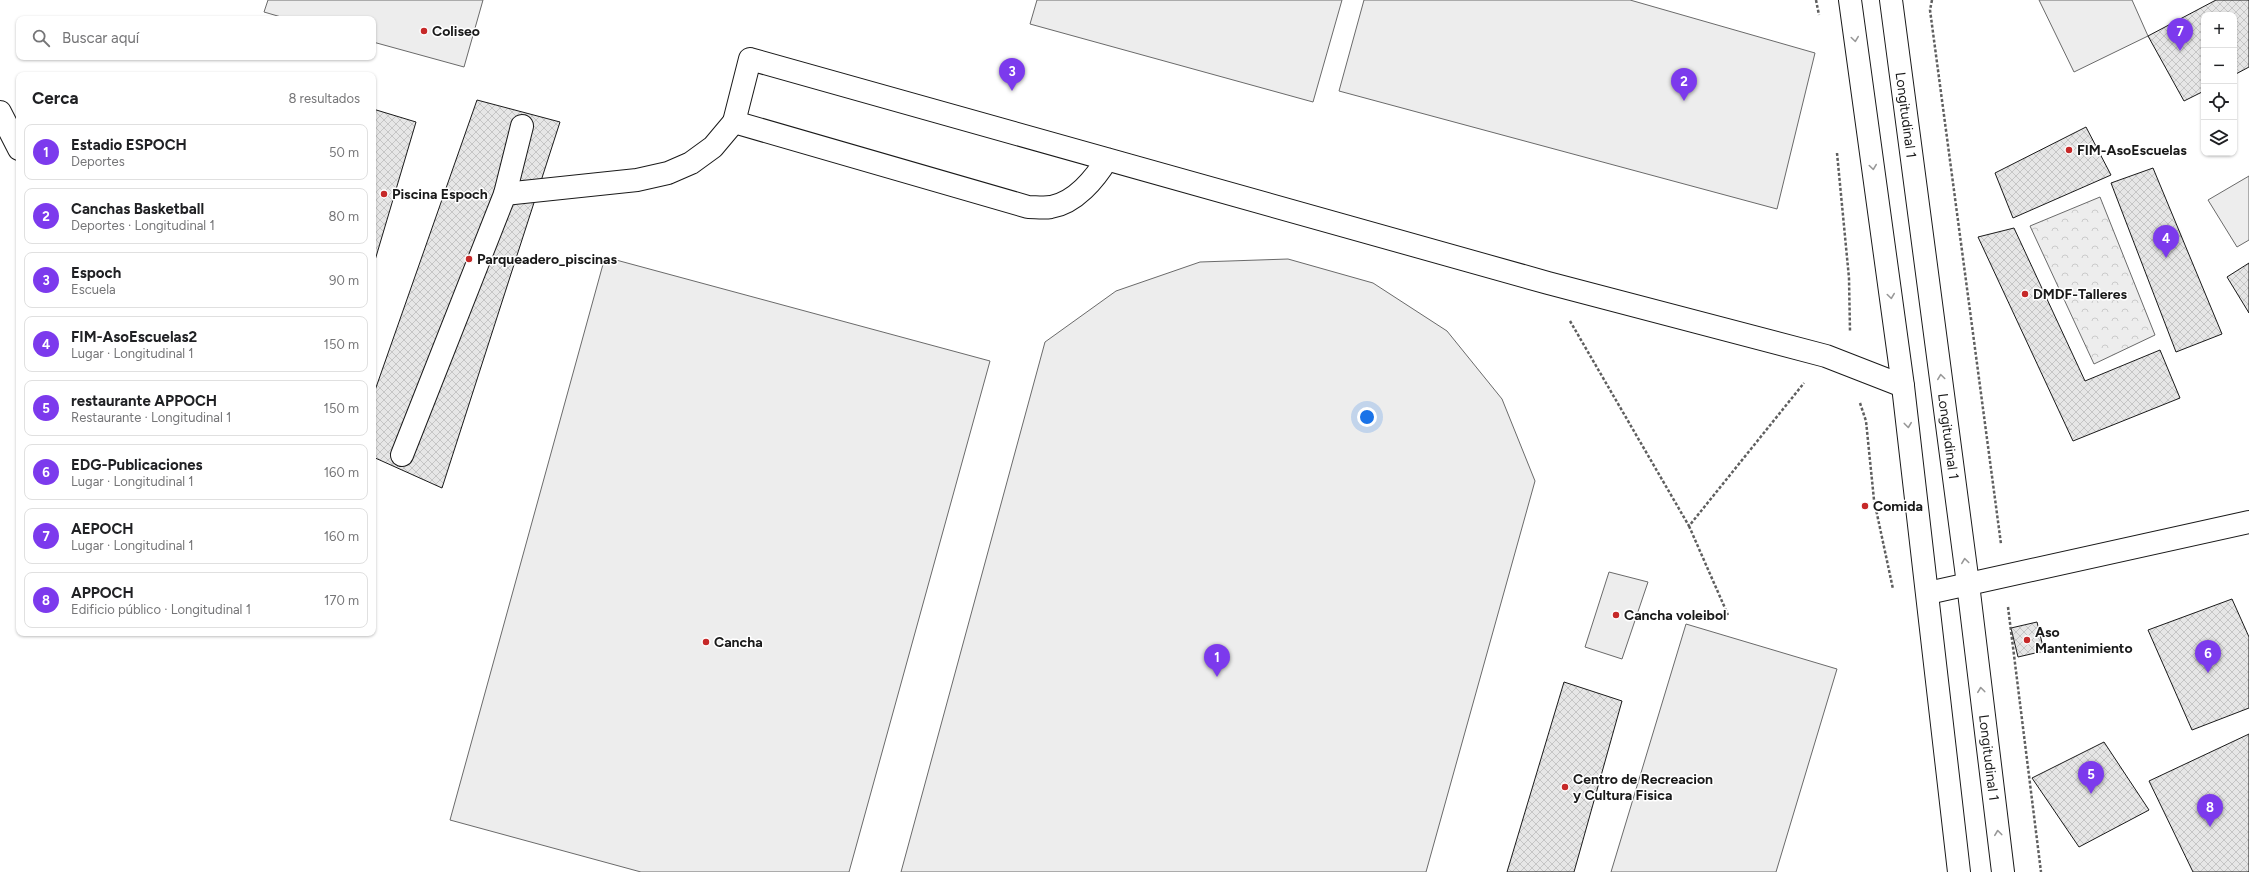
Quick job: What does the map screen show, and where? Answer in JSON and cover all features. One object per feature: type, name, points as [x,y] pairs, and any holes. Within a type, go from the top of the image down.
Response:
[{"type":"street","points":[[1850,0],[1903,386],[1959,872]]},
{"type":"street","name":"Longitudinal 1","points":[[1891,0],[1968,584],[2003,872]]},
{"type":"street","points":[[505,194],[637,180],[668,173],[691,164],[713,148],[734,122],[750,59],[1548,283],[1826,356],[1903,386]]},
{"type":"street","points":[[0,112],[16,143]]},
{"type":"street","points":[[734,122],[1028,207],[1051,207],[1074,196],[1097,176],[1107,159]]},
{"type":"street","points":[[402,455],[505,194],[522,126]]},
{"type":"street","points":[[1928,593],[2248,526]]},
{"type":"path","points":[[1816,0],[1820,23]]},
{"type":"path","points":[[1932,0],[1930,10],[2000,522],[2003,577],[2041,872]]},
{"type":"path","points":[[1837,145],[1849,278],[1850,366],[1866,421],[1874,500],[1895,596]]},
{"type":"path","points":[[1548,283],[1689,526],[1728,615]]},
{"type":"path","points":[[1689,526],[1826,356]]},
{"type":"green space","points":[[2100,197],[2155,335],[2094,364],[2030,226]]},
{"type":"shaded area","name":"Coliseo","points":[[268,0],[483,0],[464,67],[376,43],[376,16],[278,16],[264,12]]},
{"type":"shaded area","points":[[1037,0],[1342,0],[1313,102],[1030,24]]},
{"type":"shaded area","points":[[1364,0],[1630,0],[1815,53],[1777,209],[1339,91]]},
{"type":"shaded area","points":[[2039,0],[2132,0],[2148,36],[2074,72]]},
{"type":"shaded area","points":[[2249,176],[2249,240],[2237,247],[2208,200]]},
{"type":"shaded area","name":"Cancha","points":[[605,257],[990,361],[849,872],[641,872],[450,820]]},
{"type":"shaded area","points":[[1288,259],[1373,283],[1447,331],[1502,399],[1535,481],[1426,872],[901,872],[1045,342],[1116,291],[1200,262]]},
{"type":"shaded area","name":"Cancha voleibol","points":[[1609,572],[1648,582],[1622,659],[1585,647]]},
{"type":"shaded area","points":[[1686,624],[1837,669],[1776,872],[1611,872]]},
{"type":"building","points":[[2216,0],[2249,0],[2249,67],[2237,73],[2237,12],[2201,12],[2201,92],[2184,101],[2148,36]]},
{"type":"building","name":"Parqueadero_piscinas","points":[[477,100],[560,122],[442,488],[376,458],[376,387]]},
{"type":"building","name":"Piscina Espoch","points":[[376,110],[416,122],[376,257]]},
{"type":"building","name":"FIM-AsoEscuelas","points":[[2086,127],[2111,175],[2013,218],[1995,173]]},
{"type":"building","points":[[2153,168],[2222,334],[2176,352],[2111,183]]},
{"type":"building","name":"DMDF-Talleres","points":[[2014,228],[2085,381],[2160,350],[2180,398],[2073,441],[1978,237]]},
{"type":"building","points":[[2249,263],[2249,313],[2227,277]]},
{"type":"building","points":[[2232,599],[2249,637],[2249,708],[2192,730],[2148,630]]},
{"type":"building","name":"Aso Mantenimiento","points":[[2037,622],[2044,651],[2018,657],[2011,628]]},
{"type":"building","name":"Centro de Recreacion y Cultura Fisica","points":[[1564,682],[1622,701],[1574,872],[1507,872]]},
{"type":"building","points":[[2249,734],[2249,872],[2193,872],[2149,781]]},
{"type":"building","points":[[2104,742],[2149,810],[2079,847],[2032,778]]},
{"type":"place","name":"Coliseo","points":[[424,31]]},
{"type":"place","name":"AEPOCH","points":[[2180,51]]},
{"type":"place","name":"Espoch","points":[[1012,91]]},
{"type":"place","name":"Canchas Basketball","points":[[1684,101]]},
{"type":"place","name":"FIM-AsoEscuelas","points":[[2069,150]]},
{"type":"place","name":"Piscina Espoch","points":[[384,194]]},
{"type":"place","name":"FIM-AsoEscuelas2","points":[[2166,258]]},
{"type":"place","name":"Parqueadero_piscinas","points":[[469,259]]},
{"type":"place","name":"DMDF-Talleres","points":[[2025,294]]},
{"type":"place","name":"Comida","points":[[1865,506]]},
{"type":"place","name":"Cancha voleibol","points":[[1616,615]]},
{"type":"place","name":"Aso Mantenimiento","points":[[2027,640]]},
{"type":"place","name":"Cancha","points":[[706,642]]},
{"type":"place","name":"EDG-Publicaciones","points":[[2208,673]]},
{"type":"place","name":"Estadio ESPOCH","points":[[1217,677]]},
{"type":"place","name":"Centro de Recreacion y Cultura Fisica","points":[[1565,787]]},
{"type":"place","name":"restaurante APPOCH","points":[[2091,794]]},
{"type":"place","name":"APPOCH","points":[[2210,827]]}]
